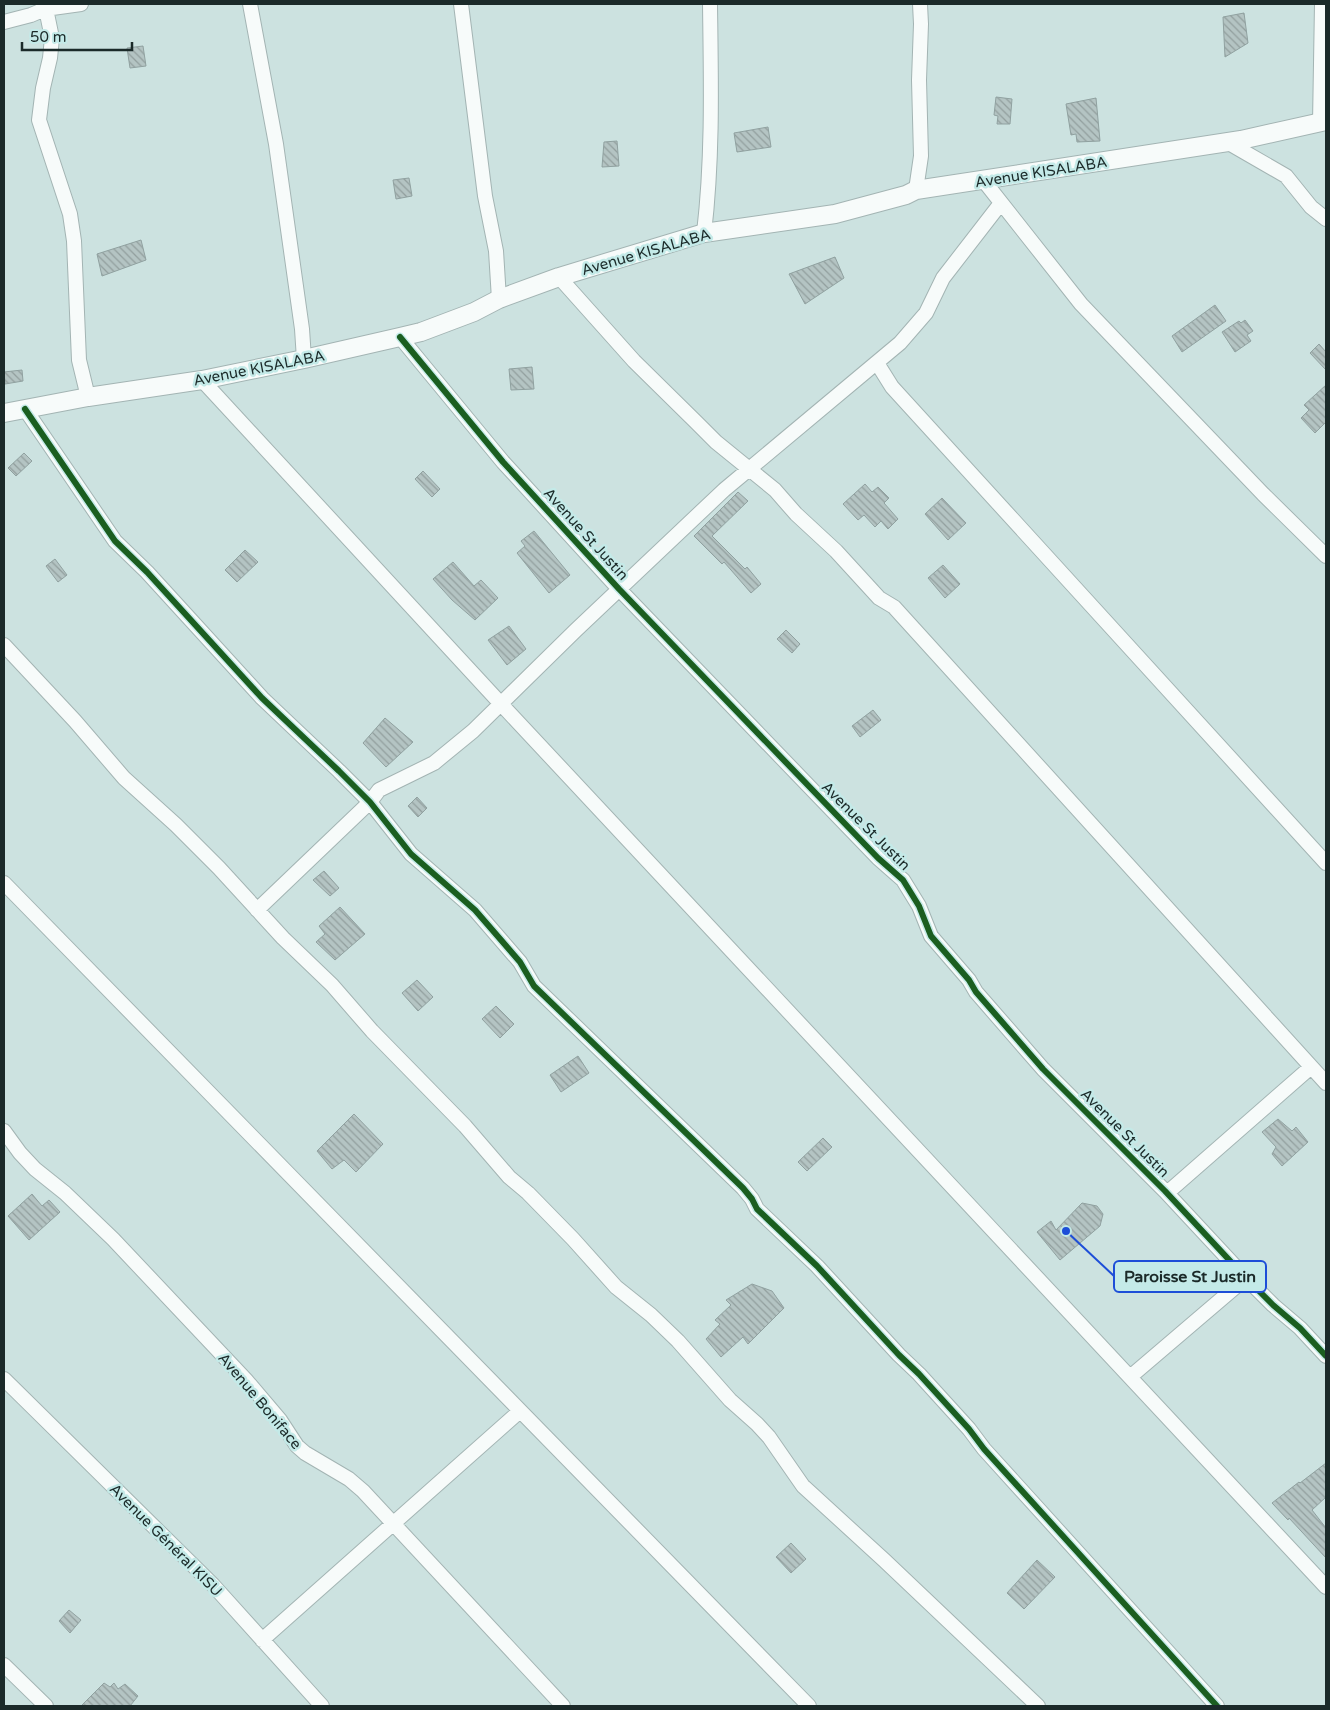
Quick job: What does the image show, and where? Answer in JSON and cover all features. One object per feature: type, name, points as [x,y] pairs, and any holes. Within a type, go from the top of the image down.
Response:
[{"type":"street","points":[[4,22],[31,15],[45,6],[81,4]]},
{"type":"street","points":[[250,4],[276,144],[302,329],[304,360]]},
{"type":"street","points":[[461,4],[485,196],[496,251],[499,299]]},
{"type":"street","points":[[704,233],[710,160],[712,85],[710,4]]},
{"type":"street","points":[[916,190],[922,156],[919,80],[920,4]]},
{"type":"street","points":[[1322,4],[1323,122]]},
{"type":"street","points":[[45,6],[52,38],[39,120],[70,214],[74,241],[79,360],[88,397]]},
{"type":"street","name":"Avenue KISALABA","points":[[4,413],[88,397],[202,380],[304,360],[421,332],[499,299],[559,277],[704,233],[835,214],[906,195],[916,190],[1227,142],[1323,122]]},
{"type":"street","points":[[1227,142],[1286,176],[1311,208],[1326,219]]},
{"type":"street","points":[[984,181],[1081,304],[1263,494],[1326,556]]},
{"type":"street","points":[[258,910],[370,802],[379,790],[434,763],[473,731],[724,490],[900,343],[926,313],[943,278],[1001,203]]},
{"type":"street","points":[[559,277],[634,362],[716,442],[775,490],[796,514],[836,552],[879,598],[894,607],[1326,1083]]},
{"type":"street","name":"Avenue St Justin","points":[[400,337],[503,462],[619,589],[878,858],[903,880],[919,906],[931,936],[969,980],[976,992],[1043,1069],[1167,1193],[1246,1278],[1300,1328],[1326,1356]]},
{"type":"street","points":[[877,363],[899,394],[1326,863]]},
{"type":"street","points":[[202,380],[501,704],[1326,1587]]},
{"type":"street","points":[[25,409],[116,541],[147,572],[262,698],[340,771],[370,802],[411,854],[475,910],[520,962],[534,986],[743,1188],[757,1209],[817,1266],[899,1355],[920,1374],[969,1429],[984,1449],[1217,1706]]},
{"type":"street","points":[[4,645],[75,721],[124,778],[219,868],[283,938],[332,986],[372,1031],[465,1126],[509,1176],[573,1239],[616,1287],[651,1315],[678,1341],[730,1400],[757,1424],[770,1438],[808,1491],[1038,1706]]},
{"type":"street","points":[[4,883],[810,1706]]},
{"type":"street","points":[[1167,1193],[1311,1067]]},
{"type":"street","name":"Avenue Boniface","points":[[4,1131],[20,1153],[35,1169],[65,1193],[113,1239],[246,1380],[280,1420],[297,1446],[304,1453],[349,1479],[363,1491],[562,1706]]},
{"type":"street","points":[[1130,1377],[1246,1278]]},
{"type":"street","name":"Avenue Général KISU","points":[[4,1379],[212,1585],[322,1706]]},
{"type":"street","points":[[262,1640],[520,1411]]},
{"type":"street","points":[[4,1665],[46,1706]]},
{"type":"building","points":[[1244,13],[1248,43],[1225,57],[1223,17]]},
{"type":"building","points":[[143,46],[146,66],[130,68],[127,48]]},
{"type":"building","points":[[996,97],[1012,99],[1010,124],[997,124],[998,116],[994,115]]},
{"type":"building","points":[[1096,98],[1100,141],[1077,142],[1076,134],[1071,135],[1066,104]]},
{"type":"building","points":[[768,127],[771,147],[737,152],[734,133]]},
{"type":"building","points":[[617,141],[619,166],[602,167],[604,142]]},
{"type":"building","points":[[409,178],[412,196],[396,199],[393,180]]},
{"type":"building","points":[[141,240],[146,260],[102,276],[97,254]]},
{"type":"building","points":[[835,257],[844,278],[805,304],[789,274]]},
{"type":"building","points":[[1215,305],[1226,321],[1182,352],[1172,336]]},
{"type":"building","points":[[1245,320],[1253,331],[1247,335],[1251,341],[1235,352],[1222,332],[1239,321],[1241,323]]},
{"type":"building","points":[[1319,344],[1326,352],[1326,370],[1310,353]]},
{"type":"building","points":[[532,367],[534,389],[511,390],[509,369]]},
{"type":"building","points":[[22,370],[23,381],[5,384],[4,372]]},
{"type":"building","points":[[1326,385],[1326,422],[1315,433],[1301,418],[1309,410],[1304,405]]},
{"type":"building","points":[[24,453],[32,461],[16,476],[8,468]]},
{"type":"building","points":[[423,471],[440,489],[432,497],[415,479]]},
{"type":"building","points":[[865,484],[872,492],[878,487],[889,498],[884,503],[898,519],[888,529],[881,521],[875,527],[864,515],[858,520],[843,504]]},
{"type":"building","points":[[738,492],[748,501],[712,536],[745,569],[747,567],[761,584],[751,593],[724,562],[722,564],[694,536]]},
{"type":"building","points":[[942,498],[966,523],[948,540],[925,514]]},
{"type":"building","points":[[534,531],[570,575],[549,593],[517,553],[525,546],[521,541]]},
{"type":"building","points":[[245,550],[258,562],[237,582],[225,570]]},
{"type":"building","points":[[55,559],[67,575],[58,582],[46,566]]},
{"type":"building","points":[[453,562],[474,586],[481,580],[498,598],[475,620],[452,600],[433,579]]},
{"type":"building","points":[[943,565],[960,584],[945,598],[928,578]]},
{"type":"building","points":[[509,626],[526,649],[507,665],[488,640]]},
{"type":"building","points":[[786,630],[800,644],[792,653],[777,639]]},
{"type":"building","points":[[873,710],[881,720],[860,737],[852,726]]},
{"type":"building","points":[[385,718],[413,742],[386,767],[363,743]]},
{"type":"building","points":[[417,797],[427,808],[418,817],[408,806]]},
{"type":"building","points":[[324,871],[339,888],[330,896],[313,880]]},
{"type":"building","points":[[340,907],[365,934],[335,960],[316,942],[325,934],[319,926]]},
{"type":"building","points":[[417,980],[433,997],[418,1011],[402,993]]},
{"type":"building","points":[[496,1006],[514,1024],[500,1038],[482,1019]]},
{"type":"building","points":[[578,1056],[589,1073],[561,1092],[550,1075]]},
{"type":"building","points":[[354,1114],[383,1144],[356,1172],[344,1160],[332,1169],[317,1151]]},
{"type":"building","points":[[1278,1119],[1292,1131],[1296,1127],[1308,1142],[1282,1166],[1272,1154],[1276,1147],[1262,1132]]},
{"type":"building","points":[[823,1138],[832,1147],[807,1171],[798,1162]]},
{"type":"building","points":[[32,1194],[42,1206],[49,1200],[60,1212],[29,1240],[8,1216]]},
{"type":"building","points":[[1082,1203],[1097,1206],[1103,1214],[1100,1226],[1060,1260],[1037,1232],[1051,1221],[1056,1230]]},
{"type":"building","points":[[752,1284],[772,1291],[784,1308],[748,1344],[743,1337],[721,1357],[706,1339],[720,1324],[715,1320],[731,1305],[726,1300]]},
{"type":"building","points":[[1326,1463],[1326,1497],[1312,1510],[1326,1528],[1326,1558],[1289,1518],[1288,1520],[1272,1503]]},
{"type":"building","points":[[791,1543],[806,1559],[791,1573],[776,1557]]},
{"type":"building","points":[[1037,1560],[1055,1577],[1024,1609],[1007,1593]]},
{"type":"building","points":[[69,1610],[81,1620],[70,1633],[59,1621]]},
{"type":"building","points":[[104,1683],[110,1687],[114,1683],[118,1689],[125,1684],[138,1696],[130,1706],[81,1706]]},
{"type":"cycle path","points":[[400,337],[503,462],[619,589],[878,858],[903,880],[919,906],[931,936],[969,980],[976,992],[1043,1069],[1165,1191],[1246,1278],[1300,1328],[1326,1356]]},
{"type":"cycle path","points":[[25,409],[115,541],[147,572],[262,698],[370,802],[411,854],[475,910],[520,962],[534,986],[743,1188],[757,1209],[817,1266],[919,1374],[969,1429],[984,1449],[1217,1706]]},
{"type":"place","name":"Paroisse St Justin","points":[[1066,1231]]}]
